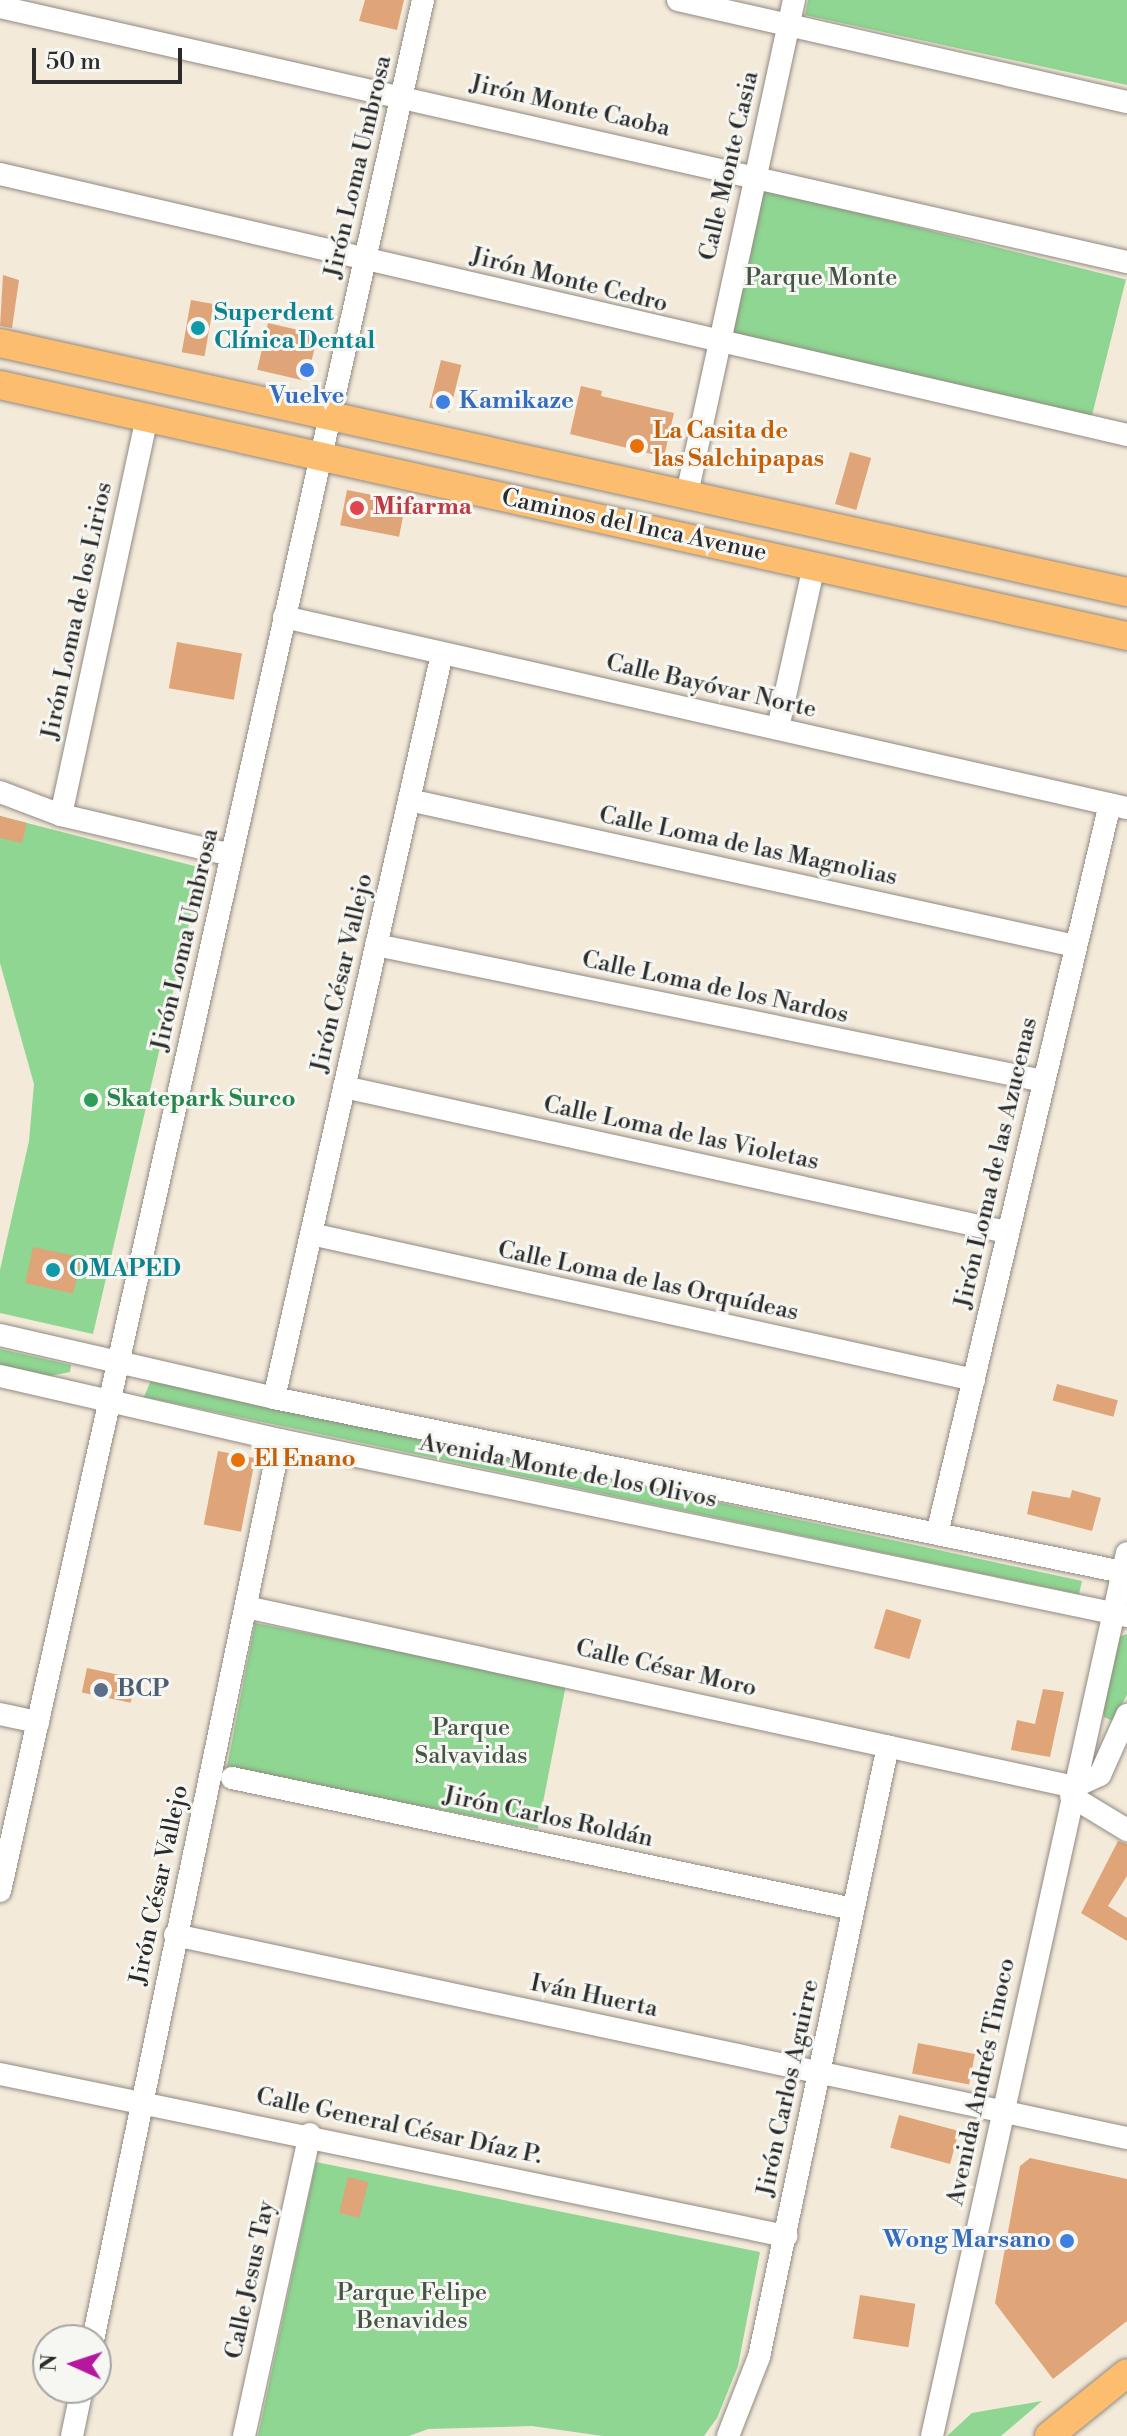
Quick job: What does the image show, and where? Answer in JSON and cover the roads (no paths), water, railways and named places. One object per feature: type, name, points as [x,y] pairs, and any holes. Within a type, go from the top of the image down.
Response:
[{"type":"main road","name":"Caminos del Inca Avenue","points":[[0,343],[1127,592]]},
{"type":"main road","name":"Caminos del Inca Avenue","points":[[0,385],[1127,636]]},
{"type":"main road","points":[[1049,2436],[1127,2373]]},
{"type":"street","name":"Jirón Loma Umbrosa","points":[[0,1891],[423,0]]},
{"type":"street","points":[[678,0],[1127,102]]},
{"type":"street","name":"Calle Monte Casia","points":[[687,494],[717,343],[794,0]]},
{"type":"street","name":"Jirón Monte Caoba","points":[[0,7],[754,175],[1127,262]]},
{"type":"street","name":"Jirón Monte Cedro","points":[[0,174],[717,343],[1127,435]]},
{"type":"street","name":"Jirón Loma de los Lirios","points":[[61,815],[147,418]]},
{"type":"street","points":[[778,728],[814,566]]},
{"type":"street","name":"Calle Bayóvar Norte","points":[[284,617],[1118,806]]},
{"type":"street","name":"Jirón César Vallejo","points":[[274,1398],[442,654]]},
{"type":"street","points":[[0,792],[61,815],[231,855]]},
{"type":"street","name":"Calle Loma de las Magnolias","points":[[409,800],[1075,946]]},
{"type":"street","name":"Jirón Loma de las Azucenas","points":[[937,1534],[1075,946],[1118,806]]},
{"type":"street","name":"Calle Loma de los Nardos","points":[[376,945],[1043,1081]]},
{"type":"street","name":"Calle Loma de las Violetas","points":[[344,1087],[1006,1232]]},
{"type":"street","name":"Calle Loma de las Orquídeas","points":[[311,1234],[974,1380]]},
{"type":"street","name":"Avenida Monte de los Olivos","points":[[0,1335],[274,1398],[937,1534],[1126,1566]]},
{"type":"street","name":"Avenida Monte de los Olivos","points":[[0,1376],[280,1440],[1121,1613]]},
{"type":"street","name":"Jirón César Vallejo","points":[[96,2324],[280,1440]]},
{"type":"street","name":"Avenida Andrés Tinoco","points":[[932,2436],[1072,1791],[1121,1613],[1126,1566]]},
{"type":"street","name":"Calle César Moro","points":[[246,1607],[888,1746],[1072,1791],[1127,1830]]},
{"type":"street","points":[[0,1714],[38,1722]]},
{"type":"street","points":[[1072,1791],[1100,1775],[1127,1715]]},
{"type":"street","name":"Jirón Carlos Aguirre","points":[[728,2436],[756,2368],[888,1746]]},
{"type":"street","name":"Jirón Carlos Roldán","points":[[232,1778],[853,1909]]},
{"type":"street","name":"Iván Huerta","points":[[175,1935],[1127,2138]]},
{"type":"street","name":"Calle General César Díaz P.","points":[[0,2074],[310,2134],[786,2236]]},
{"type":"street","name":"Calle Jesus Tay","points":[[244,2436],[310,2134]]},
{"type":"street","points":[[72,2436],[79,2404]]},
{"type":"place","name":"Superdent Clínica Dental","points":[[198,328]]},
{"type":"place","name":"Vuelve","points":[[307,370]]},
{"type":"place","name":"Kamikaze","points":[[443,402]]},
{"type":"place","name":"La Casita de las Salchipapas","points":[[637,446]]},
{"type":"place","name":"Mifarma","points":[[357,508]]},
{"type":"place","name":"Skatepark Surco","points":[[91,1100]]},
{"type":"place","name":"OMAPED","points":[[53,1270]]},
{"type":"place","name":"El Enano","points":[[238,1460]]},
{"type":"place","name":"BCP","points":[[101,1690]]},
{"type":"place","name":"Wong Marsano","points":[[1067,2241]]},
{"type":"park label","name":"Parque Monte","points":[[821,279]]},
{"type":"park label","name":"Parque Salvavidas","points":[[471,1743]]},
{"type":"park label","name":"Parque Felipe Benavides","points":[[412,2308]]}]
